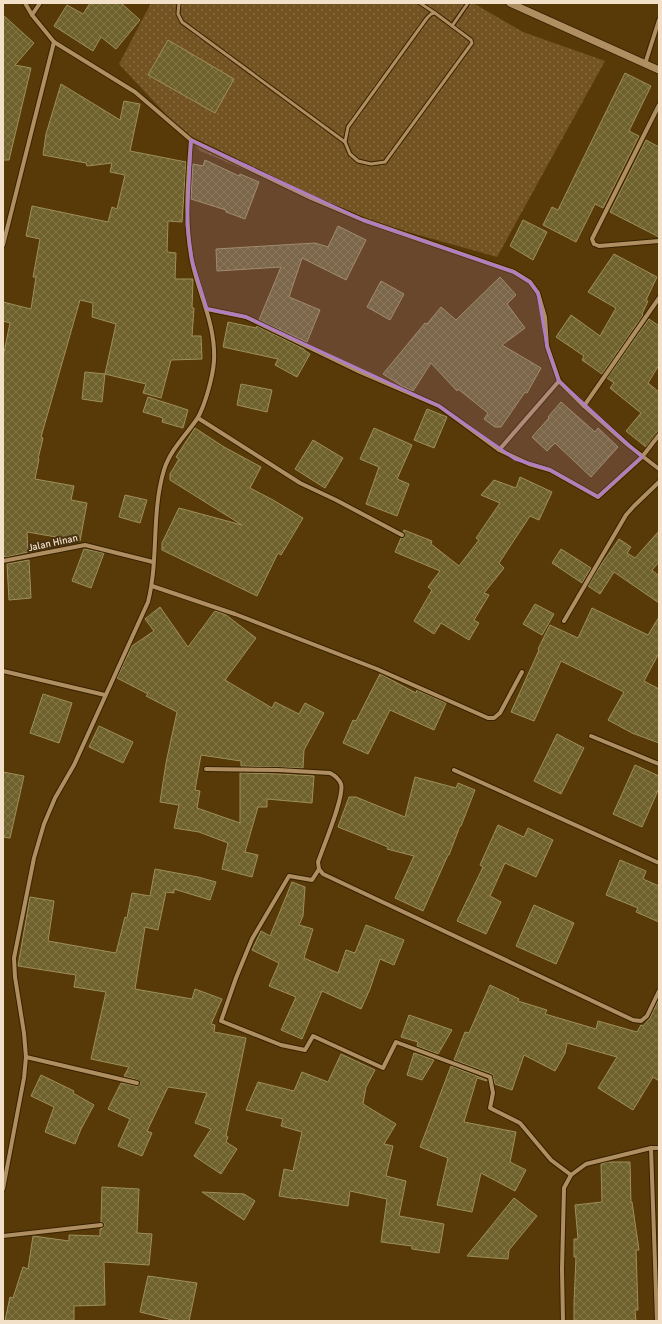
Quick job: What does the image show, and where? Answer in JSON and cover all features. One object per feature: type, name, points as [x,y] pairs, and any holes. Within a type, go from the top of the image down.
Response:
[{"type":"street","points":[[25,3],[32,16],[54,42],[136,92],[191,140],[311,198],[363,220],[514,272],[530,282],[538,293],[545,317],[548,346],[559,381],[584,406],[642,457],[659,469]]},
{"type":"street","points":[[32,16],[40,3]]},
{"type":"street","points":[[510,3],[659,70]]},
{"type":"street","points":[[645,64],[659,20]]},
{"type":"street","points":[[3,245],[54,42]]},
{"type":"street","points":[[659,105],[592,239],[594,244],[599,246],[659,241]]},
{"type":"street","points":[[3,1189],[24,1078],[26,1057],[24,1033],[14,977],[14,958],[34,858],[44,824],[55,798],[74,764],[148,602],[152,586],[156,511],[164,468],[177,445],[198,418],[211,382],[214,362],[214,340],[207,309],[192,261],[187,225],[187,189],[191,140]]},
{"type":"street","points":[[584,406],[659,298]]},
{"type":"street","points":[[207,309],[246,317],[360,372],[439,406],[499,450],[529,464],[550,470],[598,497],[642,457],[659,435]]},
{"type":"street","points":[[499,450],[559,381]]},
{"type":"street","points":[[198,418],[300,483],[336,500],[402,536]]},
{"type":"street","points":[[564,621],[626,515],[659,482]]},
{"type":"street","name":"Jalan Hinan","points":[[3,561],[85,545],[153,562]]},
{"type":"street","points":[[152,586],[235,614],[377,669],[488,718],[494,718],[500,713],[522,672]]},
{"type":"street","points":[[3,671],[105,695]]},
{"type":"street","points":[[591,736],[659,764]]},
{"type":"street","points":[[206,769],[278,770],[330,773],[336,776],[341,784],[340,798],[318,862],[319,869],[323,874],[632,1020],[641,1021],[647,1016],[659,991]]},
{"type":"street","points":[[454,770],[659,863]]},
{"type":"street","points":[[319,869],[312,880],[289,876],[285,882],[252,939],[221,1021],[275,1043],[305,1050],[313,1036],[383,1068],[396,1042],[490,1077],[493,1093],[490,1108],[520,1123],[551,1160],[571,1174]]},
{"type":"street","points":[[26,1057],[137,1083]]},
{"type":"street","points":[[651,1148],[657,1321]]},
{"type":"street","points":[[563,1321],[562,1269],[564,1188],[571,1174],[586,1164],[651,1148],[659,1148]]},
{"type":"street","points":[[3,1236],[101,1225]]},
{"type":"lane","points":[[179,3],[178,14],[182,22],[345,142],[350,154],[358,161],[371,164],[385,162],[472,43],[471,40],[420,3]]},
{"type":"lane","points":[[452,26],[468,3]]},
{"type":"lane","points":[[345,142],[348,127],[427,18],[431,14],[435,13]]},
{"type":"highlighted area","points":[[191,140],[363,220],[514,272],[530,282],[538,293],[547,346],[559,381],[642,457],[598,497],[550,470],[515,459],[439,406],[246,317],[207,309],[192,261],[187,225]]},
{"type":"shaded area","points":[[151,3],[473,3],[523,32],[605,61],[497,257],[369,221],[200,151],[119,64]]},
{"type":"building","points":[[90,3],[121,3],[140,20],[116,49],[101,37],[93,51],[54,26],[67,5],[83,14]]},
{"type":"building","points":[[3,15],[34,43],[15,65],[31,68],[9,160],[3,160]]},
{"type":"building","points":[[168,40],[234,79],[215,113],[148,75]]},
{"type":"building","points":[[625,73],[651,86],[629,131],[639,136],[603,208],[595,204],[576,242],[543,225],[552,207],[558,210]]},
{"type":"building","points":[[61,84],[120,120],[124,101],[140,104],[130,151],[186,162],[182,222],[168,221],[167,252],[176,253],[175,279],[193,279],[192,308],[194,308],[192,336],[201,336],[202,359],[171,360],[161,398],[143,393],[146,384],[105,374],[116,324],[92,317],[93,303],[80,300],[41,437],[43,438],[35,479],[74,486],[71,500],[87,503],[80,541],[27,532],[28,552],[6,557],[3,556],[3,357],[10,323],[3,321],[3,302],[31,309],[36,277],[33,277],[40,239],[26,236],[32,206],[108,222],[112,207],[117,209],[125,175],[110,172],[112,163],[87,166],[86,163],[43,155],[46,134]]},
{"type":"building","points":[[646,140],[659,147],[659,237],[610,212]]},
{"type":"building","points":[[205,160],[239,176],[240,174],[259,182],[245,219],[226,212],[226,210],[191,199],[193,164],[203,166]]},
{"type":"building","points":[[523,220],[547,232],[533,260],[510,246]]},
{"type":"building","points":[[338,226],[366,240],[346,280],[302,258],[289,297],[320,310],[307,342],[259,320],[281,267],[217,271],[216,249],[315,243],[328,247]]},
{"type":"building","points":[[614,254],[657,277],[646,300],[648,301],[642,314],[643,315],[602,374],[582,360],[584,356],[556,337],[571,315],[600,336],[616,308],[588,292]]},
{"type":"building","points":[[500,277],[516,295],[507,304],[525,328],[502,345],[541,368],[527,393],[525,392],[501,427],[495,427],[484,419],[488,413],[458,389],[457,391],[431,363],[413,391],[383,374],[425,323],[427,324],[441,307],[456,320]]},
{"type":"building","points":[[381,281],[404,294],[390,320],[367,307]]},
{"type":"building","points":[[649,319],[659,326],[659,365],[648,383],[659,392],[659,431],[646,447],[626,431],[641,413],[610,388],[614,383],[607,378]]},
{"type":"building","points":[[228,322],[256,328],[257,326],[304,349],[310,354],[297,377],[275,365],[278,359],[223,347]]},
{"type":"building","points":[[85,372],[105,374],[102,402],[82,399]]},
{"type":"building","points":[[241,384],[272,390],[267,412],[237,405]]},
{"type":"building","points":[[148,397],[188,410],[183,428],[162,422],[163,418],[143,412]]},
{"type":"building","points":[[561,402],[595,432],[598,428],[618,447],[591,477],[555,443],[547,451],[532,437]]},
{"type":"building","points":[[427,409],[447,417],[434,448],[414,440]]},
{"type":"building","points":[[195,428],[224,447],[261,467],[250,488],[303,518],[281,555],[278,553],[257,596],[162,550],[162,543],[179,508],[242,525],[170,480],[170,474],[179,459],[176,457]]},
{"type":"building","points":[[374,428],[412,445],[397,479],[409,484],[397,516],[366,504],[379,467],[360,459]]},
{"type":"building","points":[[313,440],[343,458],[325,488],[295,469]]},
{"type":"building","points":[[520,477],[552,492],[539,520],[530,516],[499,563],[504,568],[484,593],[489,595],[474,620],[479,623],[469,640],[441,623],[434,634],[414,621],[432,590],[428,587],[440,571],[395,552],[401,538],[404,538],[405,536],[403,532],[404,530],[432,541],[431,544],[459,566],[479,540],[476,538],[500,503],[481,495],[494,480],[516,488]]},
{"type":"building","points":[[125,495],[147,500],[140,523],[119,517]]},
{"type":"building","points":[[659,531],[659,562],[652,570],[659,576],[659,603],[614,572],[600,594],[588,586],[619,539],[631,547],[627,553],[635,558]]},
{"type":"building","points":[[84,549],[104,553],[91,588],[72,581]]},
{"type":"building","points":[[561,549],[591,568],[582,583],[552,563]]},
{"type":"building","points":[[29,560],[31,598],[9,600],[7,564]]},
{"type":"building","points":[[535,604],[554,614],[542,635],[523,624]]},
{"type":"building","points":[[160,607],[188,647],[215,611],[226,615],[256,638],[225,680],[272,708],[275,702],[299,714],[305,703],[324,713],[304,750],[303,768],[241,766],[241,761],[201,755],[195,790],[200,791],[197,808],[240,823],[240,773],[314,776],[312,803],[267,799],[267,807],[258,807],[245,852],[258,855],[252,877],[222,869],[228,843],[199,832],[174,828],[179,805],[160,802],[166,763],[177,712],[146,696],[148,694],[117,678],[132,646],[154,631],[145,619]]},
{"type":"building","points":[[592,608],[648,635],[659,617],[659,653],[644,681],[659,689],[659,743],[632,733],[608,720],[624,692],[561,661],[534,721],[511,712],[550,625],[578,638]]},
{"type":"building","points":[[380,674],[416,693],[417,690],[446,703],[434,730],[390,710],[368,754],[343,743],[353,720],[356,721]]},
{"type":"building","points":[[43,694],[72,703],[59,743],[30,733]]},
{"type":"building","points":[[99,726],[133,742],[123,763],[89,747]]},
{"type":"building","points":[[557,734],[584,748],[561,794],[534,781]]},
{"type":"building","points":[[635,765],[659,776],[659,788],[642,827],[613,814]]},
{"type":"building","points":[[3,772],[24,776],[10,838],[3,837]]},
{"type":"building","points":[[415,777],[456,788],[458,783],[475,790],[449,855],[423,911],[395,898],[414,856],[387,849],[388,847],[338,827],[349,797],[356,797],[405,817]]},
{"type":"building","points":[[498,825],[524,837],[528,828],[553,840],[536,877],[505,863],[490,896],[501,902],[486,934],[457,921],[483,867],[480,865]]},
{"type":"building","points":[[620,860],[646,871],[643,879],[659,886],[659,922],[636,912],[638,908],[606,895]]},
{"type":"building","points":[[155,869],[216,882],[210,900],[174,889],[174,893],[166,892],[158,930],[145,927],[135,989],[192,999],[195,989],[222,999],[211,1024],[215,1025],[214,1032],[246,1038],[226,1136],[228,1137],[226,1142],[237,1149],[221,1174],[194,1156],[211,1129],[195,1123],[207,1093],[168,1087],[147,1131],[152,1133],[142,1156],[118,1146],[130,1119],[108,1109],[121,1083],[137,1086],[140,1085],[140,1082],[124,1076],[129,1067],[91,1059],[106,992],[74,987],[76,975],[18,966],[30,897],[54,901],[48,941],[116,953],[125,917],[127,918],[132,893],[150,896]]},
{"type":"building","points":[[292,882],[305,887],[303,916],[299,925],[313,929],[304,958],[338,973],[346,950],[355,953],[366,925],[404,940],[394,965],[380,959],[370,989],[361,1009],[322,991],[302,1039],[281,1030],[296,997],[269,986],[279,963],[252,950],[261,931],[270,936]]},
{"type":"building","points":[[534,905],[574,923],[556,964],[516,946]]},
{"type":"building","points":[[490,985],[519,999],[518,1001],[547,1010],[545,1014],[596,1029],[598,1021],[637,1032],[641,1025],[643,1026],[650,1018],[659,999],[659,1081],[653,1077],[633,1110],[598,1088],[617,1057],[567,1043],[565,1053],[555,1071],[524,1055],[512,1090],[495,1084],[492,1074],[454,1060],[465,1032],[469,1033]]},
{"type":"building","points":[[409,1015],[452,1030],[438,1054],[417,1046],[418,1042],[401,1037]]},
{"type":"building","points":[[414,1053],[434,1060],[422,1080],[407,1075]]},
{"type":"building","points":[[341,1054],[375,1070],[366,1087],[363,1104],[396,1124],[384,1144],[393,1146],[386,1176],[406,1181],[399,1216],[444,1224],[439,1253],[412,1249],[412,1246],[381,1242],[387,1199],[350,1191],[348,1206],[279,1196],[284,1169],[293,1171],[302,1132],[281,1126],[283,1119],[246,1110],[258,1082],[294,1091],[302,1072],[328,1082]]},
{"type":"building","points":[[451,1066],[487,1080],[477,1078],[464,1122],[516,1132],[510,1162],[526,1170],[515,1191],[481,1173],[472,1212],[437,1205],[448,1158],[420,1147]]},
{"type":"building","points":[[41,1075],[74,1091],[73,1093],[94,1105],[75,1144],[45,1132],[54,1107],[31,1096]]},
{"type":"building","points":[[607,1162],[630,1162],[631,1203],[632,1202],[639,1250],[636,1250],[638,1310],[635,1310],[636,1321],[574,1321],[576,1257],[574,1257],[574,1239],[578,1239],[575,1205],[602,1202],[601,1164]]},
{"type":"building","points":[[102,1187],[139,1189],[137,1233],[152,1234],[149,1265],[104,1262],[105,1305],[74,1306],[74,1321],[5,1321],[10,1297],[13,1298],[23,1267],[28,1269],[33,1236],[69,1241],[69,1235],[100,1236],[100,1229],[103,1228],[104,1225],[104,1223],[101,1222]]},
{"type":"building","points":[[202,1192],[244,1194],[255,1201],[244,1220]]},
{"type":"building","points":[[514,1198],[537,1216],[509,1250],[508,1259],[467,1256]]},
{"type":"building","points":[[148,1276],[197,1283],[189,1321],[176,1321],[140,1312]]}]
